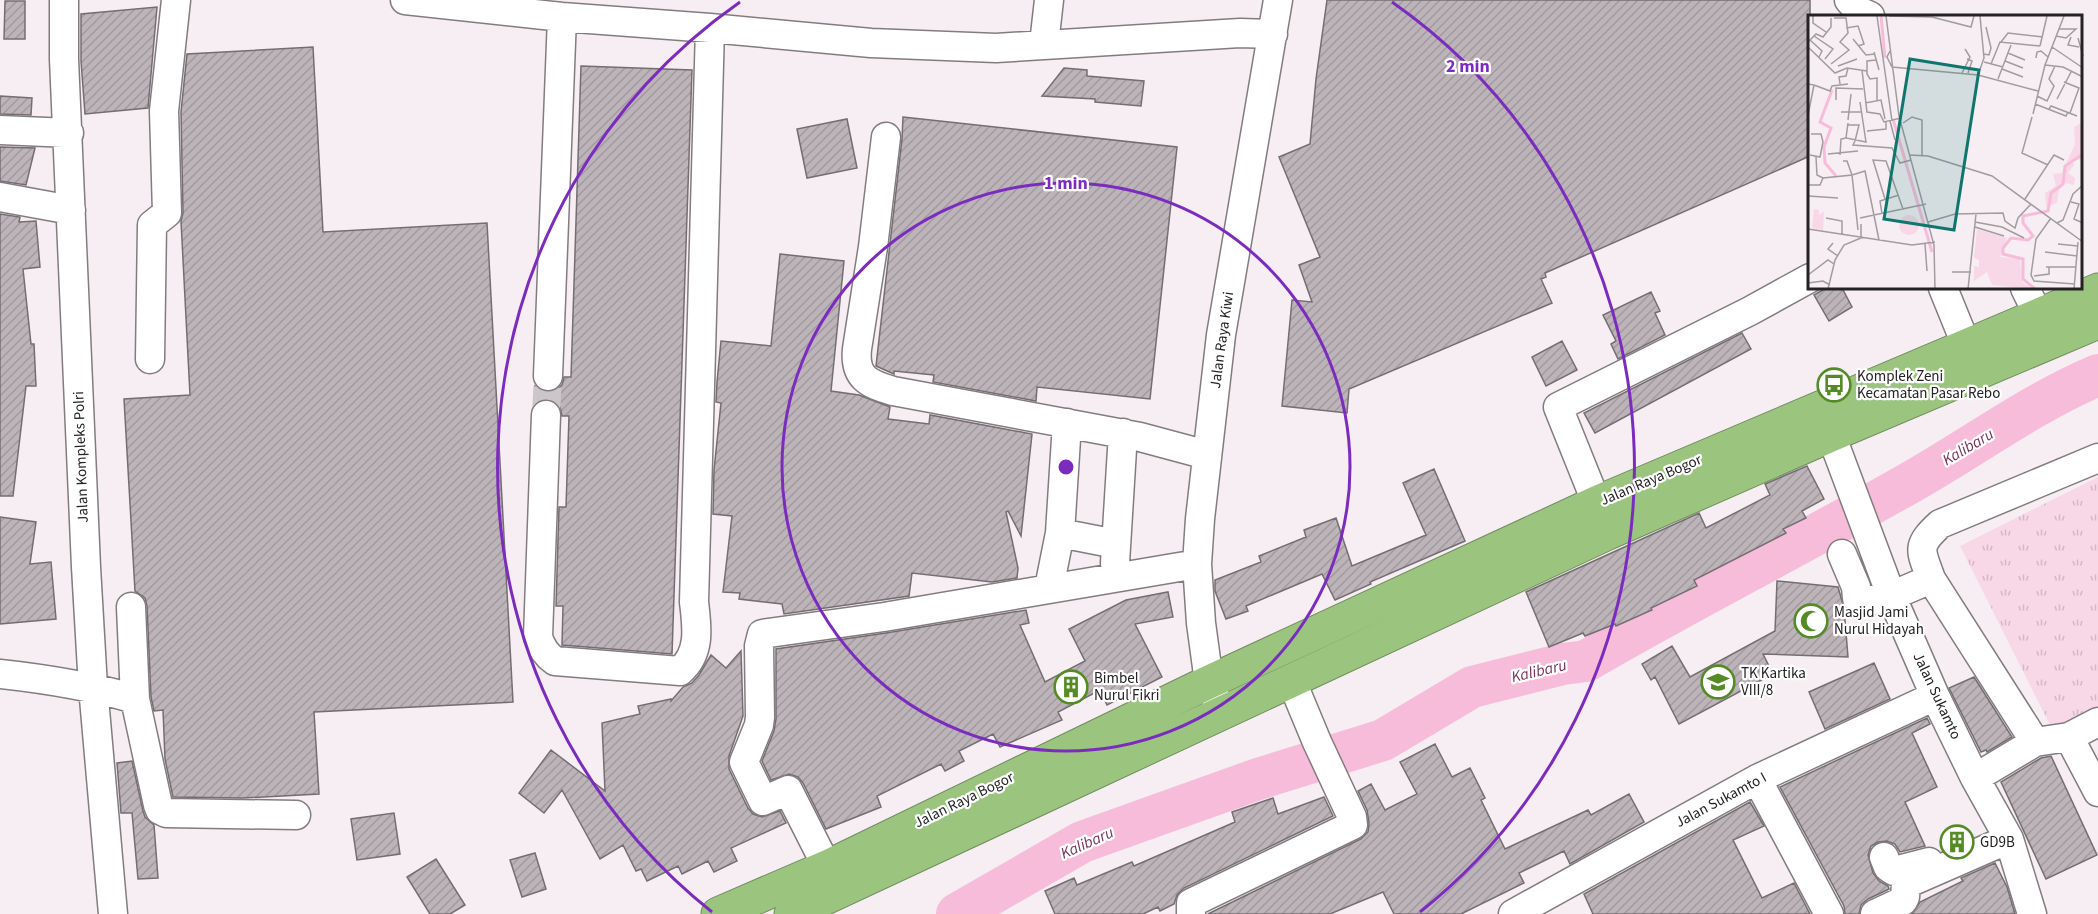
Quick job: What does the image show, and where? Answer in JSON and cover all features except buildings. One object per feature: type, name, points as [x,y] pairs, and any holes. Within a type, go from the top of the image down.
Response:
[{"type":"highway","name":"Jalan Raya Bogor","points":[[792,908],[827,867],[1209,682],[1596,503],[1826,422],[1967,347],[2098,290]]},
{"type":"highway","name":"Jalan Raya Bogor","points":[[718,914],[792,908],[1292,682],[1608,533],[2039,315],[2098,322]]},
{"type":"street","points":[[150,359],[152,225],[156,220],[165,217],[167,213],[164,111],[176,0]]},
{"type":"street","points":[[405,0],[562,17],[871,43],[996,48],[1240,33],[1273,34]]},
{"type":"street","points":[[1044,44],[1049,0]]},
{"type":"street","name":"Jalan Raya Kiwi","points":[[1209,682],[1201,623],[1197,564],[1200,519],[1223,323],[1278,0]]},
{"type":"street","points":[[1849,0],[1859,11],[1868,15]]},
{"type":"street","points":[[1884,0],[1888,15]]},
{"type":"street","name":"Jalan Kompleks Polri","points":[[62,1],[85,545],[93,687],[113,914]]},
{"type":"street","points":[[548,376],[562,17]]},
{"type":"street","points":[[546,415],[539,643],[548,657],[555,661],[680,671],[689,663],[694,650],[697,626],[694,602],[710,28]]},
{"type":"street","points":[[0,130],[69,133]]},
{"type":"street","points":[[886,137],[873,247],[857,349],[856,359],[860,374],[874,385],[893,391],[1123,433],[1208,455]]},
{"type":"street","points":[[0,197],[71,210]]},
{"type":"street","points":[[1608,533],[1558,407],[1750,311],[1808,279]]},
{"type":"street","points":[[1944,290],[1967,347]]},
{"type":"street","name":"Jalan Sukamto","points":[[1826,422],[1891,595],[1935,696],[1975,778],[2009,839],[2032,914]]},
{"type":"street","points":[[1049,588],[1060,533],[1067,423]]},
{"type":"street","points":[[1114,577],[1123,433]]},
{"type":"street","points":[[2036,742],[1931,579],[1922,552],[1922,543],[1940,524],[2098,458]]},
{"type":"street","points":[[1060,533],[1116,544]]},
{"type":"street","points":[[1842,554],[1860,601],[1884,599],[1931,579]]},
{"type":"street","points":[[827,867],[788,790],[763,801],[744,762],[759,725],[762,634],[884,617],[1197,564]]},
{"type":"street","points":[[130,607],[135,699],[160,810],[166,813],[296,814]]},
{"type":"street","points":[[0,674],[51,679],[93,687],[135,699]]},
{"type":"street","points":[[1209,682],[1222,713]]},
{"type":"street","points":[[1191,914],[1191,903],[1351,827],[1354,820],[1329,769],[1292,682]]},
{"type":"street","name":"Jalan Sukamto I","points":[[1513,914],[1757,779],[1844,752],[1935,696]]},
{"type":"street","points":[[1975,778],[2036,742],[2069,737],[2098,722]]},
{"type":"street","points":[[2069,737],[2098,792]]},
{"type":"street","points":[[1757,779],[1829,914]]},
{"type":"street","points":[[1875,914],[1903,901],[1906,884],[2009,839]]},
{"type":"street","points":[[1884,857],[1888,867],[1894,871],[1930,861],[1941,868]]},
{"type":"green space","points":[[2098,477],[2098,716],[2056,737],[1960,546]]},
{"type":"waterway","name":"Kalibaru","points":[[957,914],[1082,842],[1258,779],[1383,740],[1472,687],[1563,664],[1586,661],[1922,476],[2046,400],[2098,375]]},
{"type":"tunnel","points":[[546,415],[548,376]]},
{"type":"place","name":"Komplek Zeni Kecamatan Pasar Rebo","points":[[1834,385]]},
{"type":"place","name":"Masjid Jami Nurul Hidayah","points":[[1811,621]]},
{"type":"place","name":"TK Kartika VIII/8","points":[[1718,682]]},
{"type":"place","name":"Bimbel Nurul Fikri","points":[[1071,687]]},
{"type":"place","name":"GD9B","points":[[1957,842]]}]
